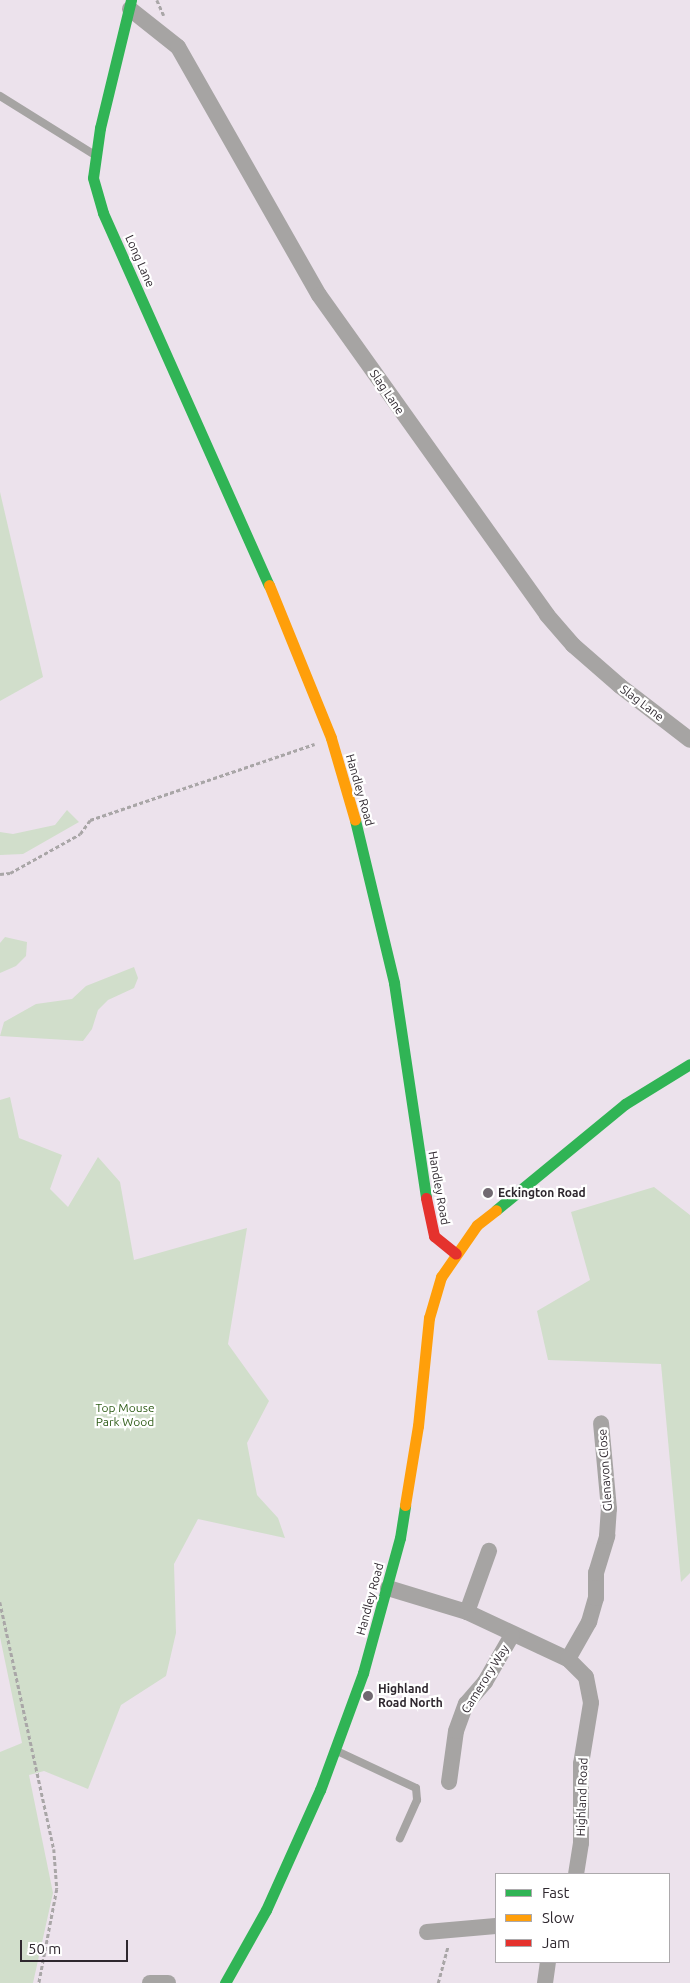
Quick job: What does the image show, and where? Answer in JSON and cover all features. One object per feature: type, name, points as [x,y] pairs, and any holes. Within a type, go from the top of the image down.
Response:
[{"type":"street","name":"Long Lane","points":[[130,4],[95,155],[93,178],[103,213],[241,521]]},
{"type":"street","name":"Slag Lane","points":[[130,4],[178,47],[319,295],[547,615],[572,645],[620,686],[690,740]]},
{"type":"street","name":"Handley Road","points":[[226,1983],[266,1910],[335,1750],[364,1673],[388,1588],[418,1426],[429,1318],[441,1277],[456,1254],[444,1247],[434,1236],[429,1222],[394,983],[360,838],[331,738],[241,521]]},
{"type":"street","points":[[456,1254],[477,1225],[625,1104],[690,1064]]},
{"type":"street","name":"Glenavon Close","points":[[568,1659],[589,1622],[596,1598],[596,1573],[606,1536],[609,1509],[601,1422]]},
{"type":"street","points":[[467,1612],[489,1551]]},
{"type":"street","name":"Highland Road","points":[[388,1588],[467,1612],[512,1635],[568,1659],[586,1678],[591,1703],[581,1764],[580,1843],[576,1873]]},
{"type":"street","name":"Camerory Way","points":[[449,1782],[456,1731],[466,1704],[485,1682],[512,1635]]},
{"type":"street","points":[[426,1932],[451,1932],[495,1926]]},
{"type":"street","points":[[545,1983],[548,1963]]},
{"type":"street","points":[[150,1983],[168,1983]]},
{"type":"lane","points":[[0,96],[95,155]]},
{"type":"lane","points":[[335,1750],[416,1788],[417,1800],[400,1838]]},
{"type":"path","points":[[0,874],[10,873],[80,834],[90,820],[331,738]]},
{"type":"path","points":[[0,1602],[54,1849],[57,1889],[39,1983]]},
{"type":"path","points":[[438,1983],[451,1932]]},
{"type":"green space","points":[[0,492],[43,677],[0,701]]},
{"type":"green space","points":[[67,810],[79,822],[23,854],[0,855],[0,832],[13,834],[55,825]]},
{"type":"green space","points":[[5,937],[27,942],[26,956],[16,966],[0,973],[0,943]]},
{"type":"green space","points":[[134,967],[138,978],[134,988],[108,1000],[98,1010],[92,1029],[83,1041],[0,1036],[4,1022],[36,1004],[72,999],[86,986]]},
{"type":"green space","name":"Top Mouse Park Wood","points":[[10,1097],[19,1138],[62,1155],[50,1189],[68,1207],[98,1157],[120,1182],[134,1260],[247,1228],[228,1344],[269,1401],[247,1443],[257,1495],[278,1518],[285,1538],[198,1519],[174,1564],[176,1633],[166,1676],[121,1705],[88,1789],[44,1771],[29,1775],[53,1893],[33,1983],[0,1983],[0,1752],[22,1743],[0,1637],[0,1100]]},
{"type":"green space","points":[[654,1187],[690,1215],[690,1573],[681,1582],[661,1364],[548,1360],[537,1311],[590,1280],[571,1212]]},
{"type":"traffic: fast","points":[[131,0],[100,128],[93,178],[103,213],[269,585]]},
{"type":"traffic: fast","points":[[355,820],[394,983],[426,1198]]},
{"type":"traffic: fast","points":[[496,1210],[625,1104],[690,1064]]},
{"type":"traffic: fast","points":[[225,1983],[266,1910],[320,1790],[363,1673],[400,1538],[405,1505]]},
{"type":"traffic: slow","points":[[269,585],[331,738],[355,820]]},
{"type":"traffic: slow","points":[[405,1505],[418,1426],[429,1318],[441,1277],[477,1225],[496,1210]]},
{"type":"traffic: jam","points":[[426,1198],[434,1236],[456,1254]]},
{"type":"place","name":"Eckington Road","points":[[488,1193]]},
{"type":"place","name":"Highland Road North","points":[[368,1696]]}]
